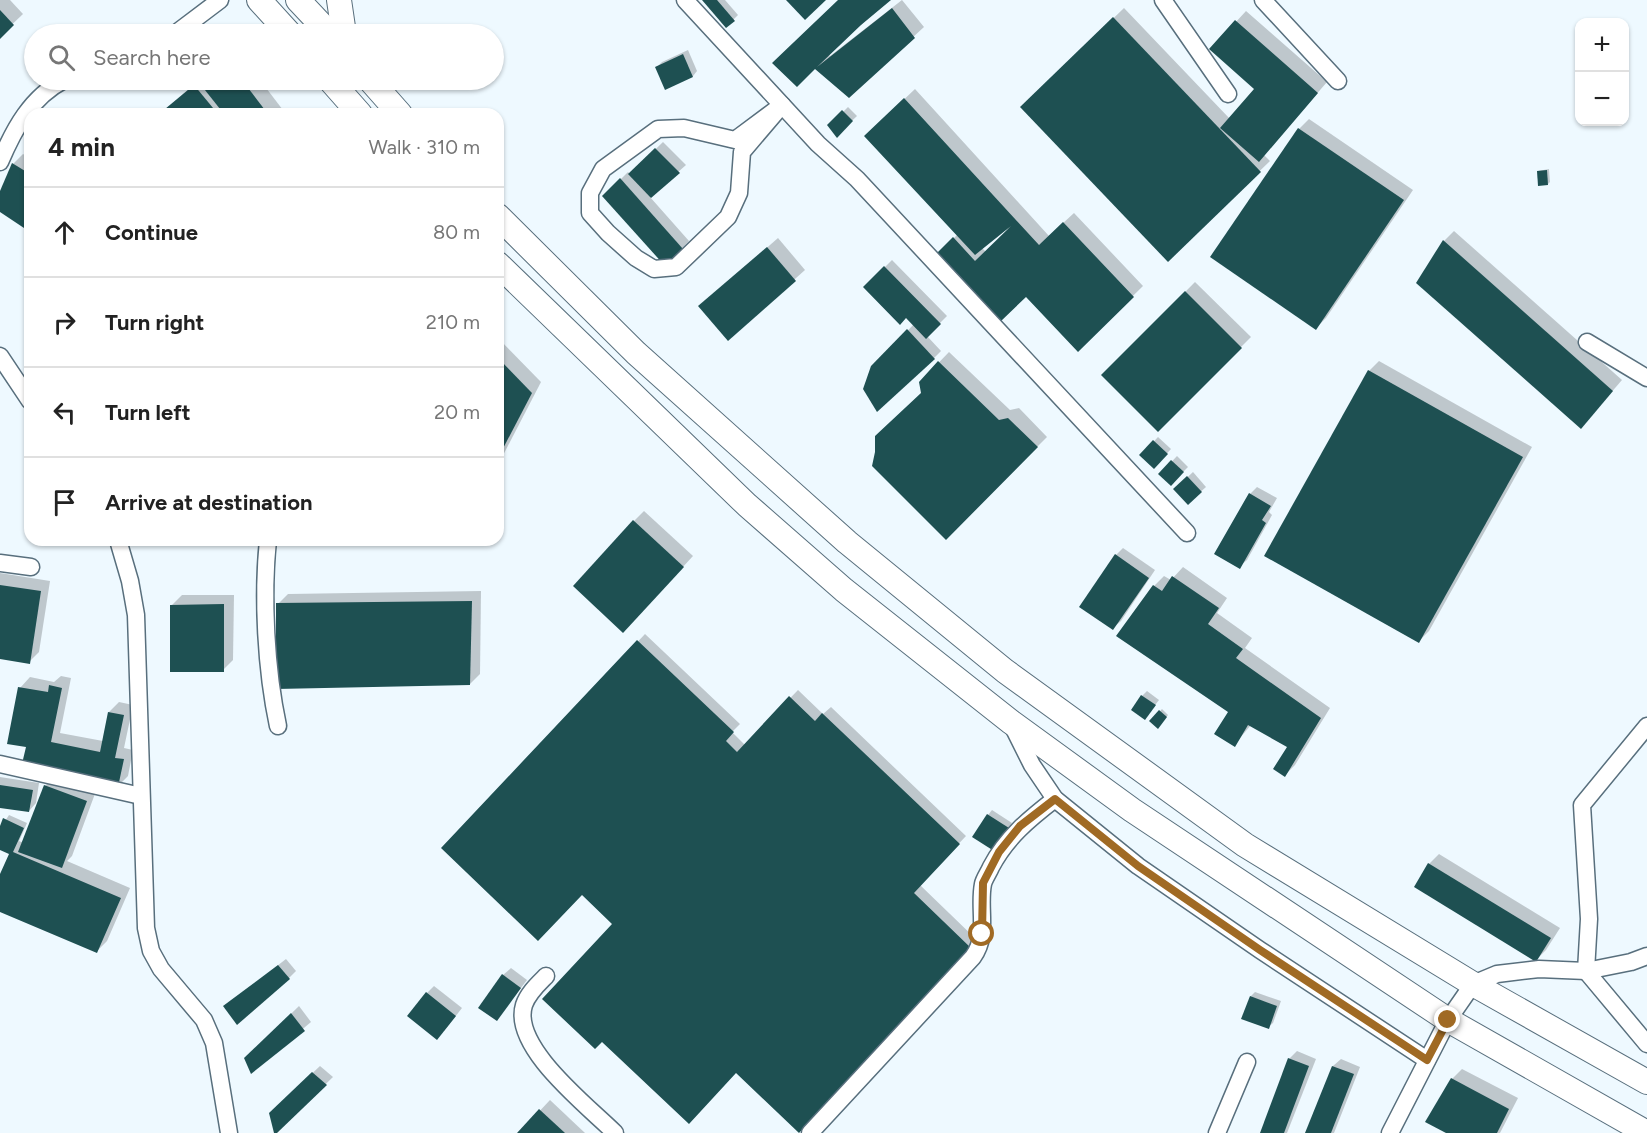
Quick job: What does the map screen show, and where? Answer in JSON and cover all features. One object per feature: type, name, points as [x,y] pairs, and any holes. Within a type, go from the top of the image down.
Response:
[{"type":"highway","points":[[259,0],[281,24]]},
{"type":"highway","points":[[298,0],[321,24]]},
{"type":"highway","points":[[339,0],[343,24]]},
{"type":"highway","points":[[339,90],[355,108]]},
{"type":"highway","points":[[379,90],[395,108]]},
{"type":"highway","points":[[504,222],[671,385],[848,542],[1005,671],[1245,845],[1473,984],[1647,1082]]},
{"type":"highway","points":[[504,270],[747,505],[844,590],[1011,722],[1132,810],[1448,1020],[1647,1133]]},
{"type":"street","points":[[188,24],[219,0]]},
{"type":"street","points":[[685,0],[818,144],[856,179],[1187,533]]},
{"type":"street","points":[[1163,0],[1228,94]]},
{"type":"street","points":[[1263,0],[1338,81]]},
{"type":"street","points":[[29,108],[50,90]]},
{"type":"street","points":[[782,105],[742,152],[739,193],[728,217],[676,267],[654,269],[636,258],[590,213],[590,193],[603,169],[658,129],[684,128],[735,140],[782,105]]},
{"type":"street","points":[[0,162],[5,138],[24,115]]},
{"type":"street","points":[[1587,342],[1647,378]]},
{"type":"street","points":[[0,356],[24,392]]},
{"type":"street","points":[[120,546],[130,581],[136,615],[146,928],[151,951],[161,969],[204,1020],[214,1043],[229,1133]]},
{"type":"street","points":[[267,546],[267,628],[271,696],[278,726]]},
{"type":"street","points":[[0,563],[31,567]]},
{"type":"street","points":[[1011,722],[1032,765],[1055,799],[1138,866],[1427,1060]]},
{"type":"street","points":[[1647,726],[1582,806],[1589,919],[1586,971],[1647,1044]]},
{"type":"street","points":[[0,764],[141,796]]},
{"type":"street","points":[[810,1133],[980,948],[983,883],[999,852],[1020,826],[1055,799]]},
{"type":"street","points":[[1390,1133],[1448,1020],[1473,984],[1497,974],[1539,969],[1586,971],[1631,962],[1647,956]]},
{"type":"street","points":[[546,976],[530,993],[524,1006],[525,1032],[542,1062],[615,1133]]},
{"type":"street","points":[[1217,1133],[1247,1062]]},
{"type":"building","points":[[702,0],[717,0],[735,21],[726,28]]},
{"type":"building","points":[[786,0],[826,0],[805,20]]},
{"type":"building","points":[[838,0],[891,0],[817,67],[892,8],[915,38],[849,98],[815,69],[797,87],[772,63]]},
{"type":"building","points":[[0,10],[14,25],[0,39]]},
{"type":"building","points":[[1113,17],[1261,172],[1168,262],[1020,107]]},
{"type":"building","points":[[1235,20],[1318,93],[1259,162],[1220,128],[1254,89],[1209,49]]},
{"type":"building","points":[[683,54],[693,77],[665,90],[655,67]]},
{"type":"building","points":[[188,90],[198,90],[213,108],[166,108]]},
{"type":"building","points":[[205,90],[250,90],[263,108],[219,108]]},
{"type":"building","points":[[904,98],[1039,245],[1063,222],[1134,297],[1078,352],[1026,297],[1000,322],[935,255],[953,237],[975,261],[1011,226],[975,255],[864,136]]},
{"type":"building","points":[[842,110],[853,121],[837,138],[827,125]]},
{"type":"building","points":[[1298,128],[1404,200],[1316,330],[1210,257]]},
{"type":"building","points":[[655,148],[680,173],[651,198],[628,174]]},
{"type":"building","points":[[12,163],[24,170],[24,228],[0,212],[0,191]]},
{"type":"building","points":[[1547,170],[1548,185],[1538,186],[1537,171]]},
{"type":"building","points":[[620,178],[683,249],[665,266],[602,196]]},
{"type":"building","points":[[1443,240],[1613,391],[1581,429],[1416,283]]},
{"type":"building","points":[[767,247],[796,281],[728,341],[698,306]]},
{"type":"building","points":[[884,266],[941,324],[926,339],[906,318],[900,325],[863,287]]},
{"type":"building","points":[[1185,291],[1242,348],[1158,432],[1101,375]]},
{"type":"building","points":[[907,329],[935,359],[877,412],[863,389],[871,366]]},
{"type":"building","points":[[938,361],[999,420],[1008,418],[1038,447],[946,540],[872,466],[875,436],[921,393],[919,382]]},
{"type":"building","points":[[504,364],[532,393],[504,447]]},
{"type":"building","points":[[1368,370],[1523,457],[1419,643],[1264,556]]},
{"type":"building","points":[[1153,440],[1168,454],[1154,469],[1139,455]]},
{"type":"building","points":[[1171,460],[1184,472],[1171,486],[1158,474]]},
{"type":"building","points":[[1187,476],[1202,492],[1188,505],[1173,489]]},
{"type":"building","points":[[1249,493],[1271,506],[1262,520],[1266,523],[1240,569],[1214,554]]},
{"type":"building","points":[[633,520],[684,567],[623,633],[573,586]]},
{"type":"building","points":[[1115,554],[1149,578],[1113,630],[1079,607]]},
{"type":"building","points":[[1172,576],[1219,608],[1208,624],[1243,649],[1236,658],[1321,718],[1285,777],[1273,769],[1287,747],[1248,725],[1235,747],[1214,734],[1228,712],[1116,636],[1153,585],[1162,591]]},
{"type":"building","points":[[0,585],[41,591],[30,664],[0,659]]},
{"type":"building","points":[[472,601],[470,685],[276,689],[276,603]]},
{"type":"building","points":[[224,604],[224,672],[170,672],[170,605]]},
{"type":"building","points":[[637,640],[734,732],[726,741],[737,752],[789,696],[815,721],[822,713],[960,844],[914,893],[972,949],[799,1133],[736,1073],[689,1124],[602,1042],[595,1049],[542,999],[612,924],[582,895],[538,941],[441,848]]},
{"type":"building","points":[[49,685],[62,688],[51,742],[100,752],[108,712],[124,715],[115,758],[124,759],[118,787],[21,768],[26,747],[7,744],[18,687],[48,692]]},
{"type":"building","points":[[1141,695],[1156,705],[1145,720],[1131,710]]},
{"type":"building","points":[[1159,710],[1167,717],[1158,729],[1149,721]]},
{"type":"building","points":[[0,785],[33,790],[29,812],[0,808]]},
{"type":"building","points":[[44,785],[87,801],[62,868],[18,852]]},
{"type":"building","points":[[987,814],[1009,828],[994,851],[972,837]]},
{"type":"building","points":[[3,818],[24,828],[13,852],[121,898],[97,953],[0,912],[0,874],[9,854],[0,850],[0,826]]},
{"type":"building","points":[[1428,863],[1551,938],[1536,962],[1414,887]]},
{"type":"building","points":[[278,965],[290,979],[237,1025],[223,1006]]},
{"type":"building","points":[[502,974],[521,988],[497,1021],[478,1008]]},
{"type":"building","points":[[426,992],[456,1016],[437,1040],[407,1016]]},
{"type":"building","points":[[1250,996],[1277,1006],[1269,1029],[1241,1019]]},
{"type":"building","points":[[291,1013],[305,1031],[251,1074],[244,1058]]},
{"type":"building","points":[[1288,1058],[1309,1066],[1284,1133],[1260,1133]]},
{"type":"building","points":[[1332,1066],[1354,1074],[1331,1133],[1305,1133]]},
{"type":"building","points":[[312,1072],[327,1085],[277,1133],[274,1133],[269,1113]]},
{"type":"building","points":[[1451,1078],[1509,1109],[1497,1133],[1446,1133],[1425,1122]]},
{"type":"building","points":[[539,1109],[565,1133],[517,1133]]},
{"type":"route","points":[[982,934],[983,883],[999,852],[1020,826],[1055,799],[1138,866],[1427,1060],[1448,1020]]}]
